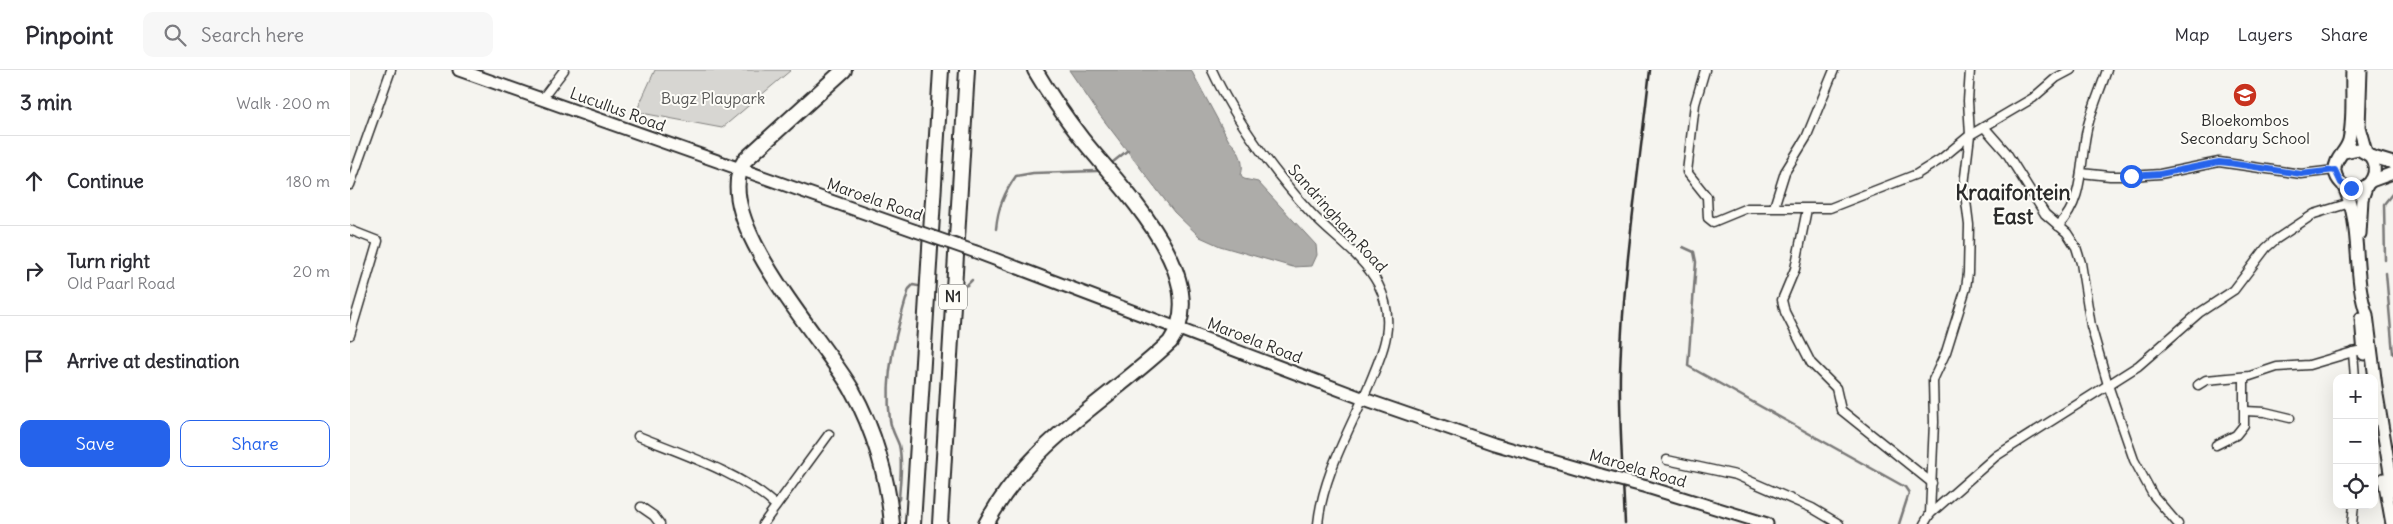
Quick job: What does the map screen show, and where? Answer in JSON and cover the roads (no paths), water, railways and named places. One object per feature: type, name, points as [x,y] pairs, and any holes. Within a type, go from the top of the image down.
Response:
[{"type":"highway","points":[[844,70],[745,160],[738,169],[736,186],[738,202],[753,244],[852,390],[883,470],[892,524]]},
{"type":"highway","name":"N1","points":[[913,524],[941,70]]},
{"type":"highway","name":"N1","points":[[940,524],[967,70]]},
{"type":"highway","points":[[986,524],[1004,493],[1045,446],[1064,428],[1162,350],[1179,328],[1182,313],[1178,283],[1161,238],[1145,215],[1082,139],[1048,92],[1035,70]]},
{"type":"street","points":[[350,185],[391,70]]},
{"type":"street","name":"Lucullus Road","points":[[460,70],[738,169]]},
{"type":"street","points":[[542,99],[564,70]]},
{"type":"street","name":"Sandringham Road","points":[[1212,70],[1223,94],[1282,178],[1311,213],[1357,256],[1379,285],[1386,305],[1388,320],[1386,338],[1364,399],[1324,491],[1318,524]]},
{"type":"street","points":[[1706,70],[1695,104],[1687,172],[1706,197],[1708,218],[1713,222],[1747,208],[1838,206],[1917,174],[1941,159],[1970,136],[2033,98],[2056,78],[2071,70]]},
{"type":"street","points":[[1774,207],[1785,172],[1806,138],[1834,70]]},
{"type":"street","points":[[1930,514],[1934,422],[1933,380],[1946,352],[1966,288],[1968,273],[1969,225],[1964,185],[1970,136],[1968,101],[1970,70]]},
{"type":"street","points":[[2058,226],[2070,213],[2073,205],[2081,173],[2088,127],[2107,70]]},
{"type":"street","points":[[2352,70],[2351,127],[2344,152],[2337,161],[2335,170],[2350,203],[2358,244],[2363,304],[2367,315],[2378,403],[2393,490]]},
{"type":"street","points":[[2358,244],[2362,199],[2375,167],[2368,154],[2360,127],[2361,70]]},
{"type":"street","points":[[1984,127],[2016,167],[2044,214],[2067,233],[2076,247],[2081,263],[2087,306],[2108,385],[2134,460],[2153,495],[2178,524]]},
{"type":"street","points":[[2344,152],[2355,149],[2393,163]]},
{"type":"street","points":[[2081,173],[2110,176],[2160,174],[2219,162],[2301,174],[2335,170]]},
{"type":"street","name":"Maroela Road","points":[[738,169],[976,252],[1364,399],[1494,444],[1647,487],[1766,524]]},
{"type":"street","points":[[2343,185],[2355,189],[2393,173]]},
{"type":"street","points":[[1924,524],[1930,514],[1996,456],[2145,361],[2199,313],[2234,290],[2275,240],[2314,214],[2350,203]]},
{"type":"street","points":[[1807,208],[1795,269],[1782,300],[1785,312],[1811,363],[1836,388],[1839,406],[1846,416],[1932,483]]},
{"type":"street","points":[[350,230],[378,241],[350,335]]},
{"type":"street","points":[[2355,374],[2363,304]]},
{"type":"street","points":[[2198,385],[2206,380],[2244,377],[2277,367],[2325,362],[2358,350]]},
{"type":"street","points":[[2358,350],[2367,374]]},
{"type":"street","points":[[2216,445],[2240,431],[2244,425],[2244,377]]},
{"type":"street","points":[[2245,410],[2265,412],[2290,418]]},
{"type":"street","points":[[762,524],[829,434]]},
{"type":"street","points":[[638,436],[716,468],[754,487],[776,506]]},
{"type":"street","points":[[2378,445],[2392,524]]},
{"type":"street","points":[[1666,460],[1736,475],[1812,508],[1839,524]]},
{"type":"street","points":[[641,507],[654,516],[660,524]]},
{"type":"street","points":[[2352,524],[2354,509]]},
{"type":"waterway","points":[[1113,162],[1128,150]]},
{"type":"waterway","points":[[996,229],[1002,201],[1016,176],[1033,173],[1097,171]]},
{"type":"waterway","points":[[2385,260],[2384,204],[2392,194]]},
{"type":"waterway","points":[[1683,247],[1694,252],[1696,262],[1688,366],[1905,487],[1909,493],[1899,524]]},
{"type":"waterway","points":[[2386,273],[2393,354]]},
{"type":"waterway","points":[[961,287],[967,285],[972,280]]},
{"type":"waterway","points":[[895,504],[899,499],[901,458],[899,445],[892,430],[890,420],[890,370],[892,354],[909,289],[913,285],[918,286]]},
{"type":"waterway","points":[[881,524],[886,516]]},
{"type":"railway","points":[[1625,524],[1620,410],[1624,296],[1650,70]]},
{"type":"place","name":"Bloekombos Secondary School","points":[[2245,95]]},
{"type":"district","name":"Kraaifontein East","points":[[2013,205]]},
{"type":"park label","name":"Bugz Playpark","points":[[713,98]]}]
